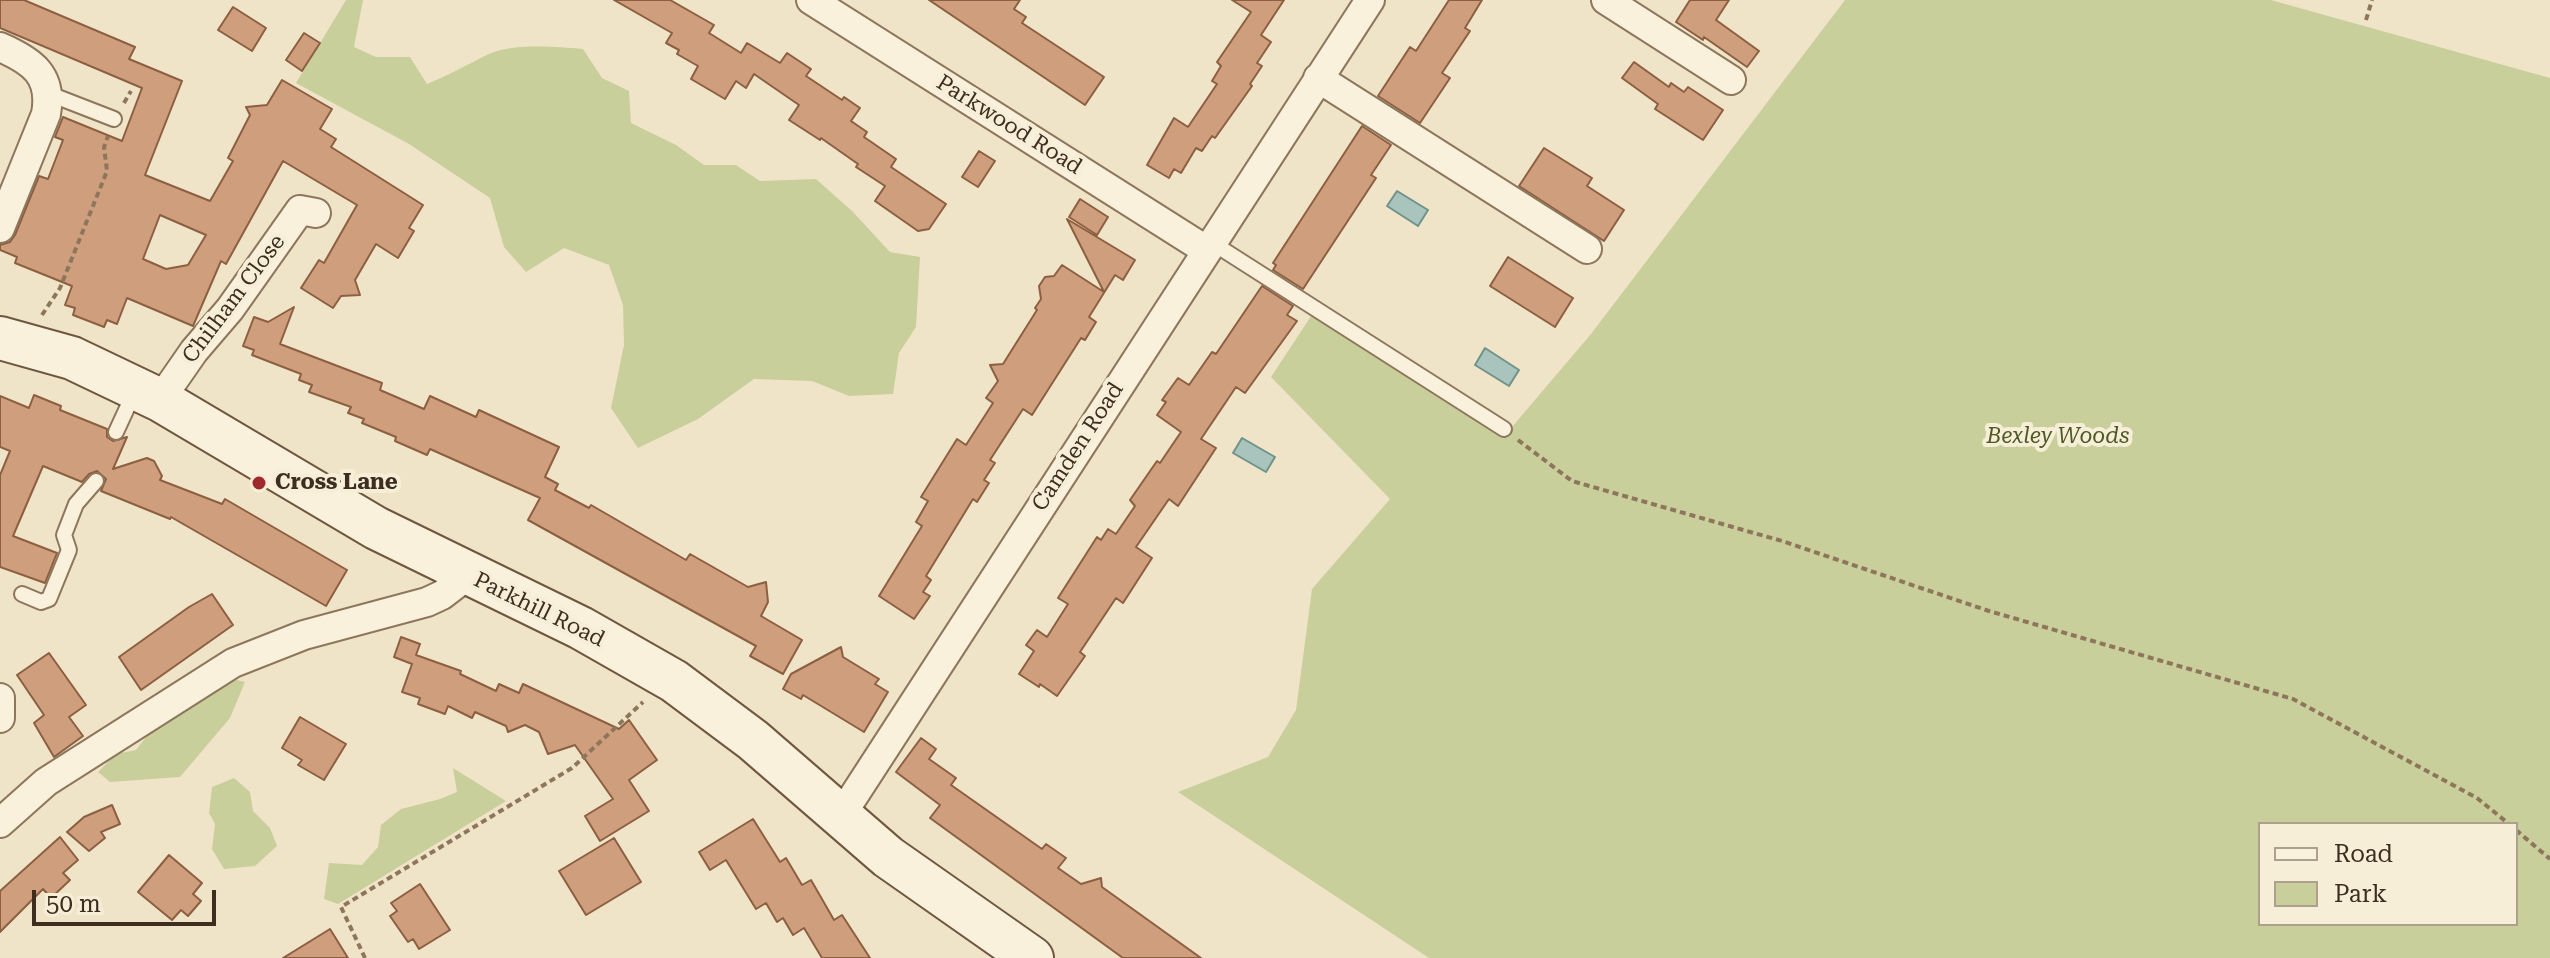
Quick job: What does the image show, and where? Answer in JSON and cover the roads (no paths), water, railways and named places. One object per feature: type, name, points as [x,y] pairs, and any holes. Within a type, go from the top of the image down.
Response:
[{"type":"main road","name":"Parkhill Road","points":[[15,343],[72,358],[148,394],[345,511],[468,575],[581,628],[665,675],[753,740],[888,857],[1032,958]]},
{"type":"street","name":"Parkwood Road","points":[[811,0],[1209,246]]},
{"type":"street","points":[[1606,0],[1731,80]]},
{"type":"street","name":"Camden Road","points":[[840,817],[1318,78],[1362,3]]},
{"type":"street","points":[[0,47],[32,64],[45,83],[47,93],[46,114],[0,228]]},
{"type":"street","points":[[1318,78],[1587,249]]},
{"type":"street","name":"Chilham Close","points":[[148,394],[194,351],[230,309],[300,210],[316,213]]},
{"type":"street","points":[[0,823],[46,782],[233,663],[304,635],[427,602],[442,595],[468,575]]},
{"type":"street","points":[[0,698],[0,718]]},
{"type":"lane","points":[[47,93],[114,119]]},
{"type":"lane","points":[[1209,246],[1504,429]]},
{"type":"lane","points":[[116,432],[148,394]]},
{"type":"lane","points":[[22,594],[41,602],[49,599],[69,550],[64,535],[68,524],[76,504],[96,481]]},
{"type":"water","points":[[1397,191],[1428,210],[1418,226],[1387,206]]},
{"type":"water","points":[[1485,348],[1519,370],[1509,386],[1475,365]]},
{"type":"water","points":[[1242,438],[1275,457],[1266,472],[1233,453]]},
{"type":"place","name":"Cross Lane","points":[[259,483]]},
{"type":"park label","name":"Bexley Woods","points":[[2058,437]]}]
